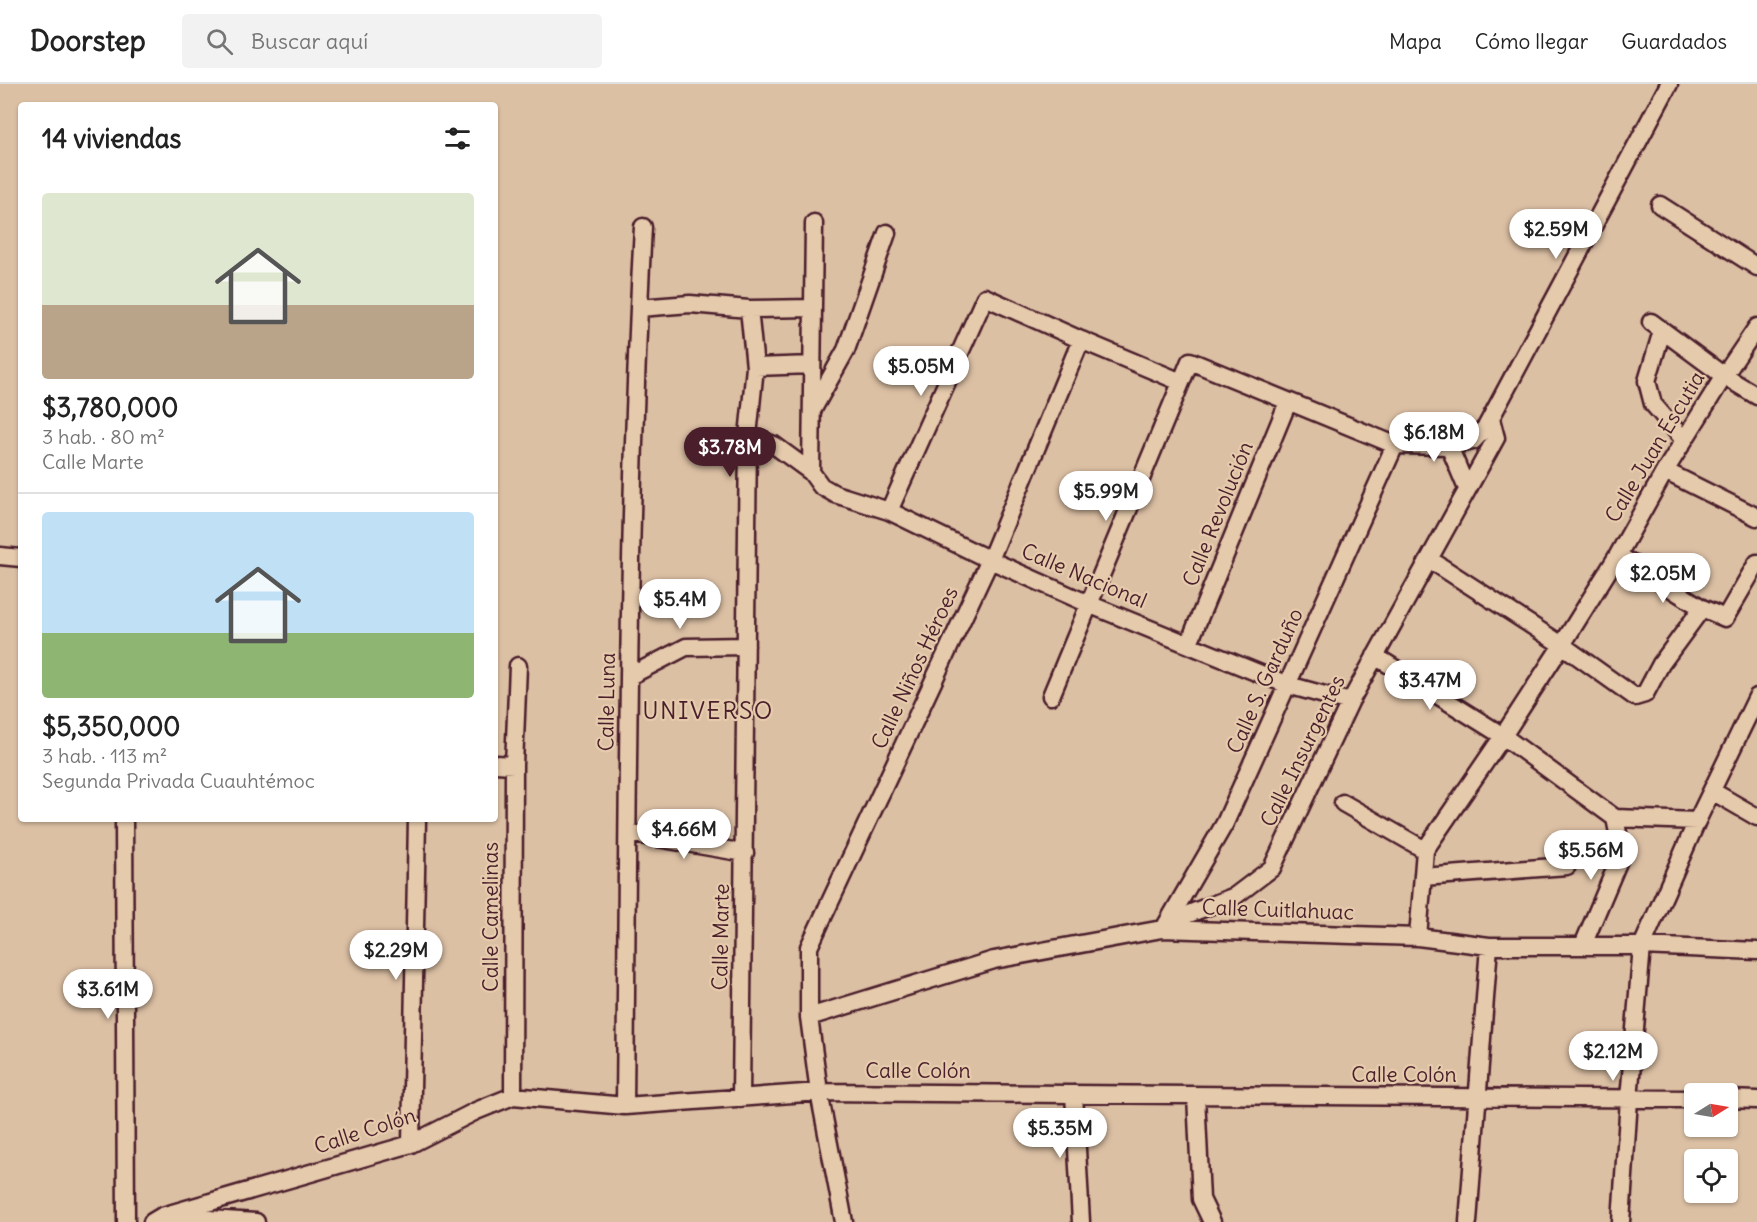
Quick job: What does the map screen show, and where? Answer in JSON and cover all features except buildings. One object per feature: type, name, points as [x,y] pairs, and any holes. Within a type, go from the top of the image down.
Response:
[{"type":"street","points":[[1051,696],[1190,361],[1395,445],[1449,446],[1473,441],[1491,419],[1669,84]]},
{"type":"street","points":[[1660,205],[1757,267]]},
{"type":"street","points":[[811,472],[814,223]]},
{"type":"street","name":"Calle Luna","points":[[625,1106],[630,676],[643,227]]},
{"type":"street","points":[[812,411],[846,350],[887,233]]},
{"type":"street","points":[[889,511],[985,297],[1181,382]]},
{"type":"street","points":[[639,308],[690,304],[749,309],[812,308]]},
{"type":"street","name":"Calle Marte","points":[[741,1098],[748,436],[754,367],[749,309]]},
{"type":"street","points":[[1684,440],[1653,404],[1647,381],[1657,326],[1724,376],[1757,396]]},
{"type":"street","name":"Calle Juan Escutia","points":[[1425,850],[1562,645],[1618,555],[1684,440],[1757,327]]},
{"type":"street","name":"Calle Niños Héroes","points":[[844,1222],[819,1092],[809,1017],[809,947],[990,560],[1081,340]]},
{"type":"street","points":[[754,367],[812,365]]},
{"type":"street","name":"Calle Revolución","points":[[1189,643],[1288,402]]},
{"type":"street","name":"Calle Insurgentes","points":[[1165,926],[1235,896],[1272,868],[1350,702],[1496,438],[1491,419]]},
{"type":"street","name":"Calle Nacional","points":[[748,436],[774,446],[811,472],[821,486],[835,494],[889,511],[990,560],[1288,685],[1350,702]]},
{"type":"street","name":"Calle S. Garduño","points":[[1165,926],[1225,823],[1395,445]]},
{"type":"street","points":[[1449,446],[1467,489]]},
{"type":"street","points":[[1665,471],[1757,518]]},
{"type":"street","points":[[1618,555],[1702,608],[1725,618],[1757,563]]},
{"type":"street","points":[[0,556],[18,558]]},
{"type":"street","points":[[1428,559],[1562,645],[1635,697],[1646,694],[1661,664],[1702,608]]},
{"type":"street","points":[[630,676],[686,647],[746,646]]},
{"type":"street","points":[[1375,656],[1503,736],[1615,818],[1697,821]]},
{"type":"street","name":"Calle Camelinas","points":[[513,1096],[514,765],[518,666]]},
{"type":"street","points":[[1621,1222],[1642,946],[1697,821],[1757,697]]},
{"type":"street","points":[[498,764],[514,765]]},
{"type":"street","points":[[1712,791],[1757,817]]},
{"type":"street","points":[[1343,803],[1425,850],[1418,938]]},
{"type":"street","points":[[1583,945],[1622,853],[1615,818]]},
{"type":"street","points":[[124,822],[127,1222]]},
{"type":"street","points":[[411,1144],[417,822]]},
{"type":"street","points":[[628,833],[745,853]]},
{"type":"street","points":[[1423,877],[1567,866]]},
{"type":"street","name":"Calle Cuitlahuac","points":[[809,1017],[994,960],[1165,926],[1418,938],[1489,946],[1642,946],[1757,951]]},
{"type":"street","points":[[1468,1222],[1489,946]]},
{"type":"street","name":"Calle Colón","points":[[157,1219],[411,1144],[476,1111],[513,1096],[625,1106],[819,1092],[1684,1099]]},
{"type":"street","points":[[1074,1094],[1081,1222]]},
{"type":"street","points":[[1196,1096],[1201,1199],[1212,1222]]},
{"type":"street","points":[[1738,1100],[1757,1100]]},
{"type":"street","points":[[157,1219],[255,1222]]},
{"type":"district","name":"UNIVERSO","points":[[708,711]]}]
